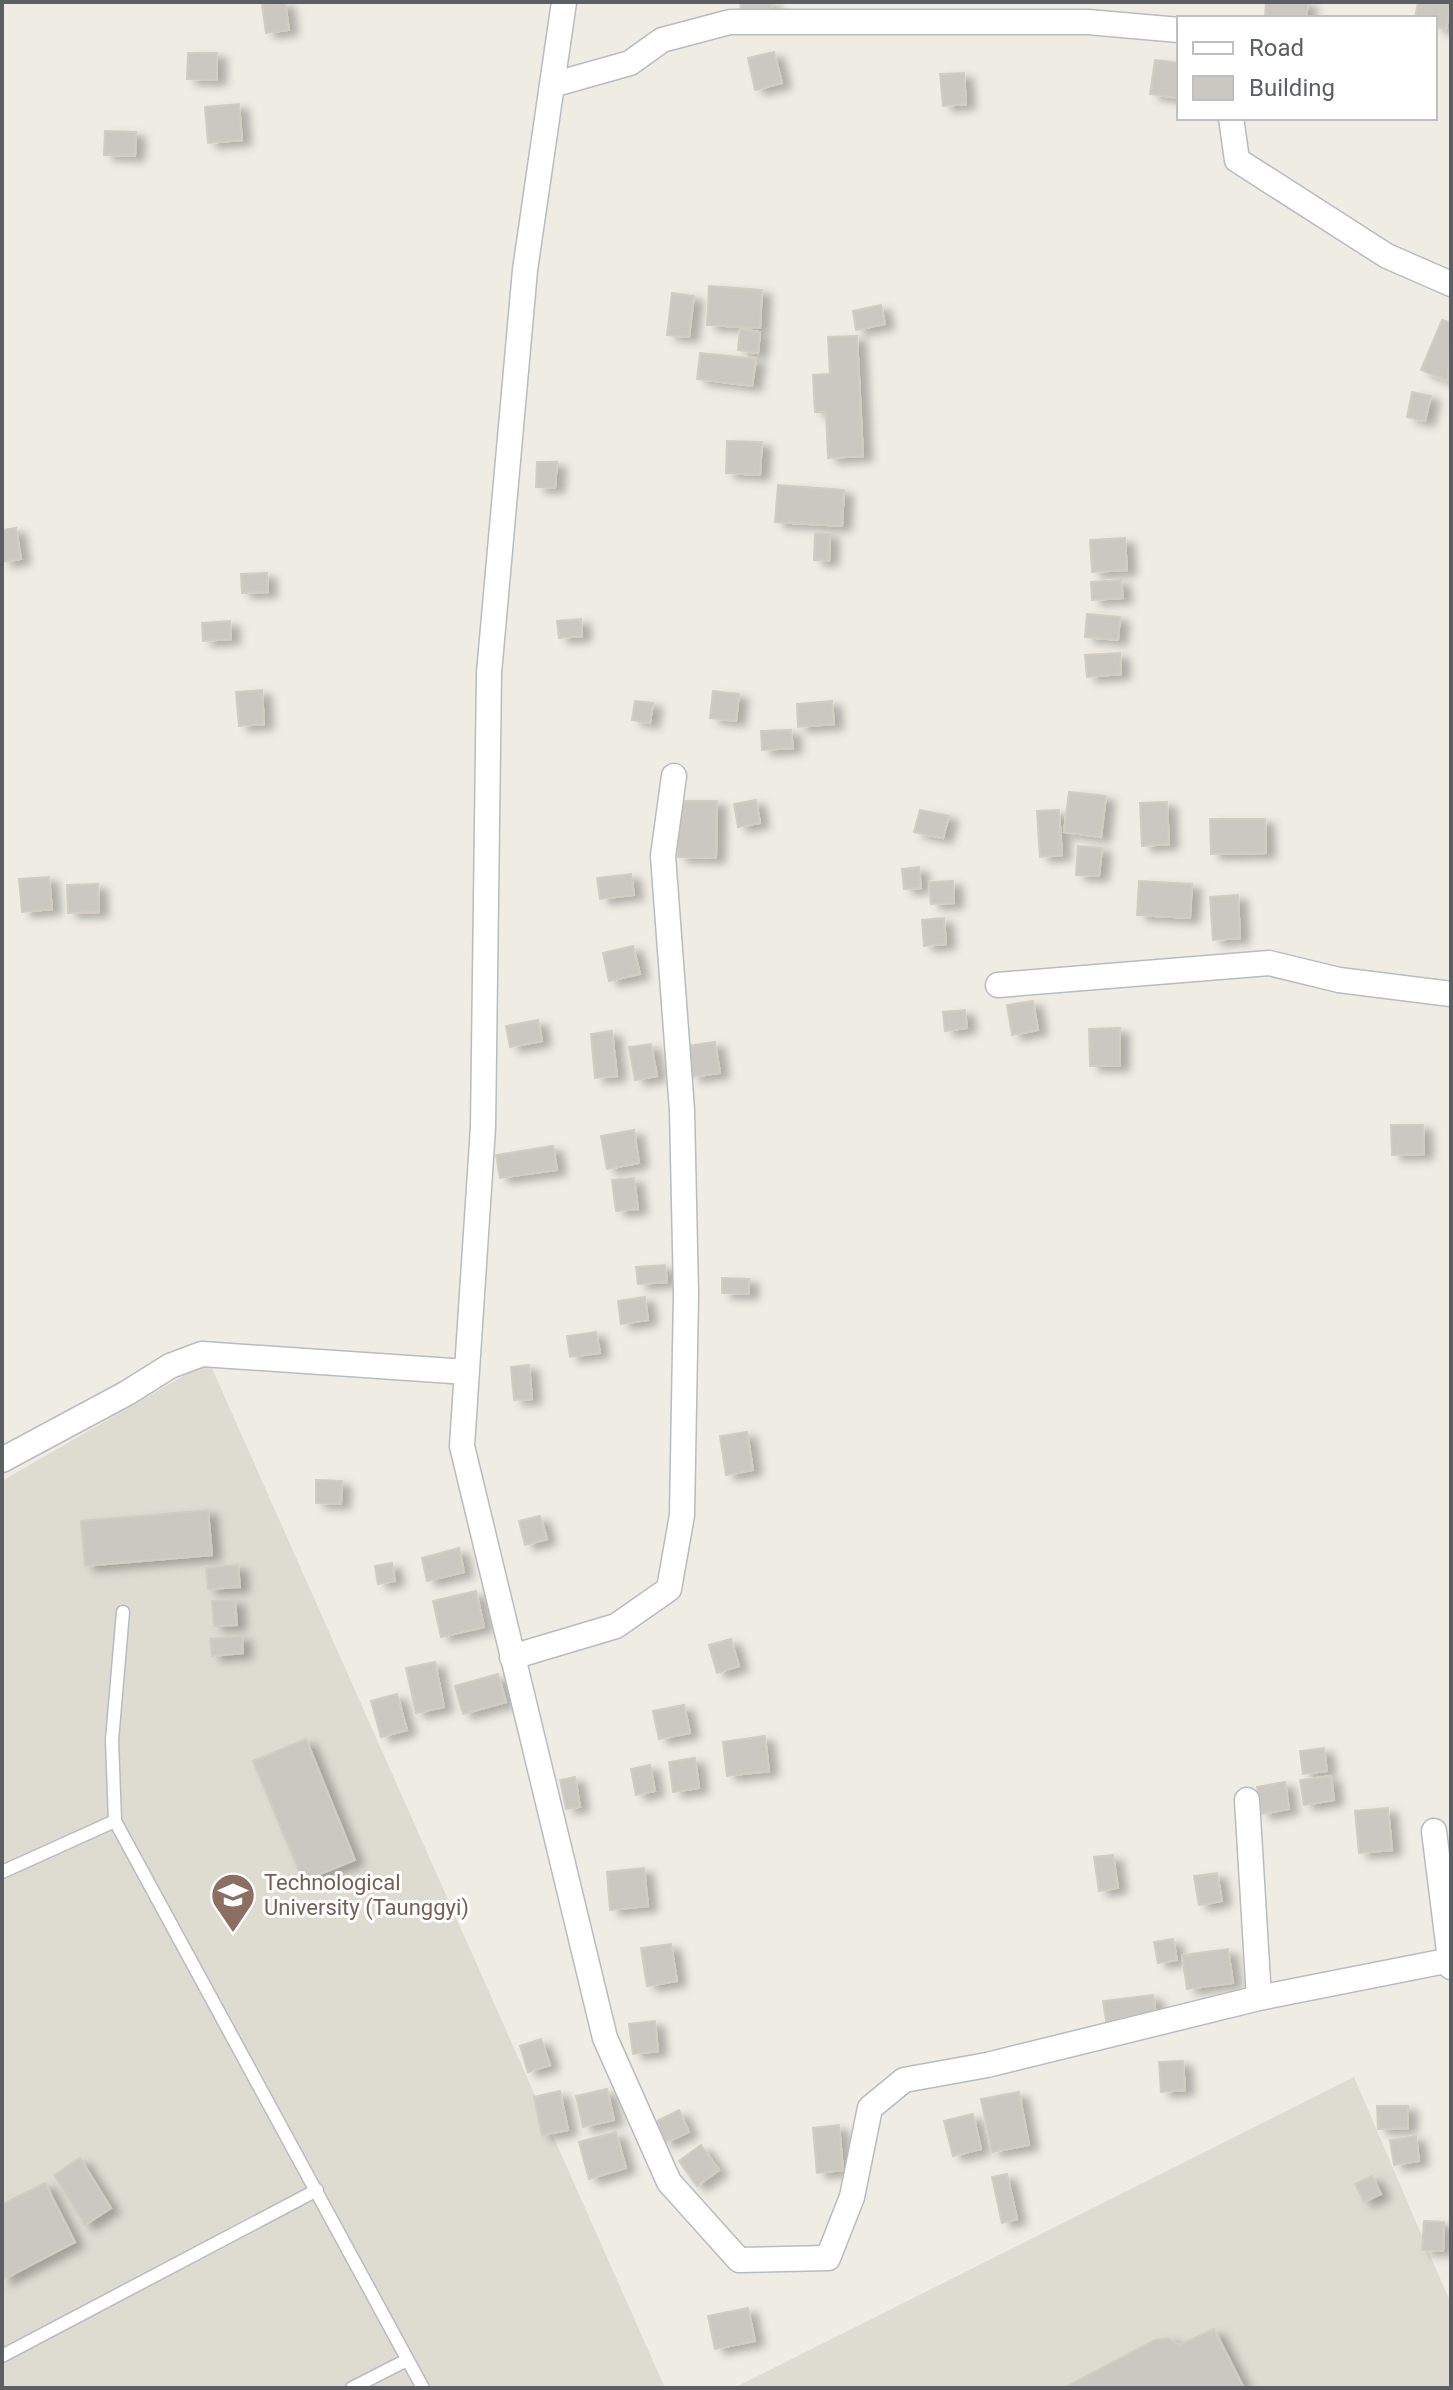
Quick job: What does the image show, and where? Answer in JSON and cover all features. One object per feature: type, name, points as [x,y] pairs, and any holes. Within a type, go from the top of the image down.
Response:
[{"type":"street","points":[[564,2],[525,270],[489,673],[483,1127],[462,1446],[605,2038],[669,2182],[739,2260],[828,2258],[852,2197],[870,2108],[904,2080],[987,2065],[1259,1998],[1451,1960]]},
{"type":"street","points":[[552,85],[630,63],[662,40],[730,22],[1088,22],[1177,30]]},
{"type":"street","points":[[1231,120],[1237,160],[1387,256],[1451,284]]},
{"type":"street","points":[[512,1657],[616,1626],[669,1589],[682,1515],[686,1294],[682,1110],[663,856],[674,776]]},
{"type":"street","points":[[998,985],[1269,963],[1339,980],[1451,994]]},
{"type":"street","points":[[2,1460],[127,1393],[170,1366],[202,1354],[467,1372]]},
{"type":"street","points":[[1247,1800],[1259,1998]]},
{"type":"street","points":[[1434,1831],[1451,1967]]},
{"type":"lane","points":[[123,1612],[112,1740],[115,1821],[423,2388]]},
{"type":"lane","points":[[2,1872],[115,1821]]},
{"type":"lane","points":[[2,2356],[317,2190]]},
{"type":"lane","points":[[352,2388],[407,2360]]},
{"type":"shaded area","name":"Technological University (Taunggyi)","points":[[210,1364],[665,2388],[2,2388],[2,1481],[197,1368]]},
{"type":"shaded area","points":[[1354,2077],[1451,2304],[1451,2388],[734,2388]]},
{"type":"building","points":[[285,2],[289,30],[266,33],[262,4]]},
{"type":"building","points":[[741,2],[772,2],[772,16],[740,14]]},
{"type":"building","points":[[1266,2],[1308,2],[1306,16],[1265,16]]},
{"type":"building","points":[[1418,2],[1451,2],[1446,29],[1437,27],[1437,16],[1415,16]]},
{"type":"building","points":[[774,52],[782,83],[755,90],[748,58]]},
{"type":"building","points":[[188,53],[217,53],[217,80],[187,79]]},
{"type":"building","points":[[1155,60],[1177,63],[1177,98],[1150,94]]},
{"type":"building","points":[[964,73],[966,104],[943,106],[940,74]]},
{"type":"building","points":[[239,104],[242,140],[208,143],[205,107]]},
{"type":"building","points":[[105,131],[136,132],[135,156],[104,155]]},
{"type":"building","points":[[709,286],[762,290],[760,328],[707,325]]},
{"type":"building","points":[[672,293],[694,296],[689,337],[667,335]]},
{"type":"building","points":[[881,305],[885,324],[856,330],[853,311]]},
{"type":"building","points":[[1442,320],[1451,323],[1448,381],[1421,370]]},
{"type":"building","points":[[740,329],[760,332],[758,353],[738,350]]},
{"type":"building","points":[[857,336],[863,456],[828,458],[826,412],[815,412],[813,375],[830,374],[828,337]]},
{"type":"building","points":[[700,353],[756,359],[752,386],[697,379]]},
{"type":"building","points":[[1412,392],[1431,396],[1425,421],[1407,417]]},
{"type":"building","points":[[727,441],[762,442],[760,475],[726,473]]},
{"type":"building","points":[[537,462],[557,462],[555,488],[536,487]]},
{"type":"building","points":[[778,485],[844,490],[842,526],[775,522]]},
{"type":"building","points":[[16,528],[21,559],[2,562],[2,530]]},
{"type":"building","points":[[815,533],[830,534],[829,561],[814,560]]},
{"type":"building","points":[[1125,538],[1127,570],[1092,572],[1090,540]]},
{"type":"building","points":[[267,573],[268,592],[242,593],[241,574]]},
{"type":"building","points":[[1121,580],[1123,598],[1092,600],[1091,582]]},
{"type":"building","points":[[1087,614],[1120,617],[1118,640],[1085,637]]},
{"type":"building","points":[[581,619],[582,636],[559,638],[557,621]]},
{"type":"building","points":[[230,621],[231,639],[203,641],[202,623]]},
{"type":"building","points":[[1120,653],[1121,674],[1087,677],[1085,655]]},
{"type":"building","points":[[262,690],[264,724],[239,726],[236,692]]},
{"type":"building","points":[[713,691],[739,694],[736,721],[710,718]]},
{"type":"building","points":[[635,701],[653,703],[650,723],[632,720]]},
{"type":"building","points":[[832,701],[834,724],[798,727],[797,704]]},
{"type":"building","points":[[791,730],[793,748],[762,750],[761,731]]},
{"type":"building","points":[[1069,792],[1106,796],[1101,837],[1064,832]]},
{"type":"building","points":[[756,800],[760,823],[738,827],[734,804]]},
{"type":"building","points":[[679,801],[717,801],[716,858],[678,857]]},
{"type":"building","points":[[1167,802],[1169,844],[1142,846],[1140,803]]},
{"type":"building","points":[[920,810],[949,816],[943,838],[914,832]]},
{"type":"building","points":[[1059,810],[1062,855],[1040,857],[1037,811]]},
{"type":"building","points":[[1210,819],[1265,819],[1266,853],[1211,854]]},
{"type":"building","points":[[1078,846],[1102,848],[1099,876],[1076,875]]},
{"type":"building","points":[[919,867],[921,888],[904,889],[902,869]]},
{"type":"building","points":[[631,874],[634,895],[600,899],[597,878]]},
{"type":"building","points":[[49,877],[52,909],[22,912],[19,879]]},
{"type":"building","points":[[953,881],[954,903],[931,904],[929,882]]},
{"type":"building","points":[[1139,881],[1192,884],[1190,918],[1137,915]]},
{"type":"building","points":[[98,884],[99,912],[68,913],[67,885]]},
{"type":"building","points":[[1238,895],[1240,938],[1213,940],[1210,897]]},
{"type":"building","points":[[944,918],[946,944],[924,946],[922,920]]},
{"type":"building","points":[[633,946],[640,974],[609,981],[603,953]]},
{"type":"building","points":[[1033,1001],[1038,1030],[1012,1035],[1007,1005]]},
{"type":"building","points":[[965,1010],[967,1028],[945,1031],[943,1012]]},
{"type":"building","points":[[538,1020],[542,1041],[510,1047],[506,1026]]},
{"type":"building","points":[[1120,1028],[1120,1066],[1090,1066],[1089,1029]]},
{"type":"building","points":[[612,1031],[617,1076],[595,1078],[591,1034]]},
{"type":"building","points":[[715,1042],[720,1073],[691,1077],[687,1046]]},
{"type":"building","points":[[651,1044],[657,1076],[635,1080],[629,1047]]},
{"type":"building","points":[[1391,1125],[1423,1125],[1424,1154],[1392,1155]]},
{"type":"building","points":[[634,1130],[639,1163],[607,1169],[601,1136]]},
{"type":"building","points":[[553,1146],[557,1170],[500,1178],[496,1155]]},
{"type":"building","points":[[634,1178],[638,1209],[616,1211],[612,1180]]},
{"type":"building","points":[[665,1265],[667,1282],[638,1284],[636,1267]]},
{"type":"building","points":[[722,1278],[749,1279],[749,1294],[722,1293]]},
{"type":"building","points":[[645,1297],[648,1320],[621,1324],[618,1301]]},
{"type":"building","points":[[596,1332],[600,1353],[570,1357],[567,1336]]},
{"type":"building","points":[[529,1365],[532,1399],[514,1400],[511,1367]]},
{"type":"building","points":[[747,1432],[753,1470],[726,1475],[720,1436]]},
{"type":"building","points":[[316,1480],[342,1481],[341,1504],[316,1503]]},
{"type":"building","points":[[208,1510],[212,1555],[85,1566],[81,1521]]},
{"type":"building","points":[[540,1516],[547,1539],[525,1545],[519,1521]]},
{"type":"building","points":[[459,1548],[464,1572],[427,1581],[422,1558]]},
{"type":"building","points":[[392,1563],[395,1581],[378,1584],[375,1566]]},
{"type":"building","points":[[238,1565],[240,1587],[208,1589],[206,1568]]},
{"type":"building","points":[[476,1591],[484,1627],[441,1637],[433,1601]]},
{"type":"building","points":[[235,1600],[237,1625],[214,1626],[212,1601]]},
{"type":"building","points":[[242,1636],[243,1653],[212,1656],[210,1639]]},
{"type":"building","points":[[731,1639],[739,1666],[717,1673],[709,1645]]},
{"type":"building","points":[[435,1662],[444,1707],[416,1713],[406,1668]]},
{"type":"building","points":[[498,1674],[506,1702],[463,1714],[455,1686]]},
{"type":"building","points":[[397,1694],[407,1730],[381,1737],[371,1701]]},
{"type":"building","points":[[684,1705],[690,1733],[659,1739],[653,1711]]},
{"type":"building","points":[[765,1736],[769,1771],[727,1776],[723,1742]]},
{"type":"building","points":[[306,1739],[355,1860],[303,1881],[253,1761]]},
{"type":"building","points":[[1324,1748],[1327,1771],[1303,1774],[1300,1751]]},
{"type":"building","points":[[695,1758],[699,1788],[673,1792],[669,1762]]},
{"type":"building","points":[[650,1765],[655,1791],[636,1795],[631,1769]]},
{"type":"building","points":[[1331,1776],[1334,1800],[1304,1805],[1300,1780]]},
{"type":"building","points":[[575,1777],[580,1807],[566,1809],[560,1780]]},
{"type":"building","points":[[1285,1782],[1289,1809],[1261,1814],[1257,1787]]},
{"type":"building","points":[[1388,1808],[1392,1850],[1359,1853],[1355,1811]]},
{"type":"building","points":[[1113,1855],[1118,1888],[1099,1891],[1094,1857]]},
{"type":"building","points":[[644,1868],[648,1906],[610,1910],[607,1872]]},
{"type":"building","points":[[1217,1873],[1222,1901],[1199,1905],[1194,1876]]},
{"type":"building","points":[[1173,1939],[1177,1960],[1158,1963],[1154,1942]]},
{"type":"building","points":[[671,1944],[677,1981],[647,1986],[641,1948]]},
{"type":"building","points":[[1228,1949],[1233,1983],[1187,1989],[1182,1955]]},
{"type":"building","points":[[1153,1995],[1157,2021],[1107,2027],[1103,2001]]},
{"type":"building","points":[[655,2021],[658,2051],[633,2054],[629,2024]]},
{"type":"building","points":[[541,2039],[550,2065],[528,2072],[520,2046]]},
{"type":"building","points":[[1183,2061],[1185,2090],[1161,2092],[1159,2062]]},
{"type":"building","points":[[607,2089],[614,2120],[583,2127],[576,2096]]},
{"type":"building","points":[[560,2091],[568,2130],[542,2135],[534,2097]]},
{"type":"building","points":[[1019,2092],[1029,2145],[992,2152],[981,2099]]},
{"type":"building","points":[[1377,2106],[1408,2106],[1408,2128],[1378,2129]]},
{"type":"building","points":[[679,2110],[689,2132],[665,2143],[655,2122]]},
{"type":"building","points":[[973,2114],[981,2149],[953,2156],[944,2121]]},
{"type":"building","points":[[839,2125],[843,2170],[817,2173],[813,2128]]},
{"type":"building","points":[[616,2132],[626,2168],[589,2179],[579,2142]]},
{"type":"building","points":[[1416,2136],[1419,2161],[1394,2165],[1390,2140]]},
{"type":"building","points":[[701,2145],[719,2170],[697,2186],[679,2161]]},
{"type":"building","points":[[80,2158],[111,2208],[85,2225],[54,2175]]},
{"type":"building","points":[[1007,2174],[1017,2219],[1002,2223],[992,2177]]},
{"type":"building","points":[[1372,2176],[1381,2194],[1364,2202],[1355,2184]]},
{"type":"building","points":[[45,2183],[75,2242],[2,2280],[2,2204]]},
{"type":"building","points":[[1424,2221],[1444,2222],[1443,2251],[1422,2250]]},
{"type":"building","points":[[748,2308],[755,2341],[715,2349],[708,2316]]},
{"type":"building","points":[[1214,2329],[1244,2388],[1064,2388],[1155,2340],[1168,2338],[1179,2345]]},
{"type":"place","name":"Technological University (Taunggyi)","points":[[233,1934]]}]
